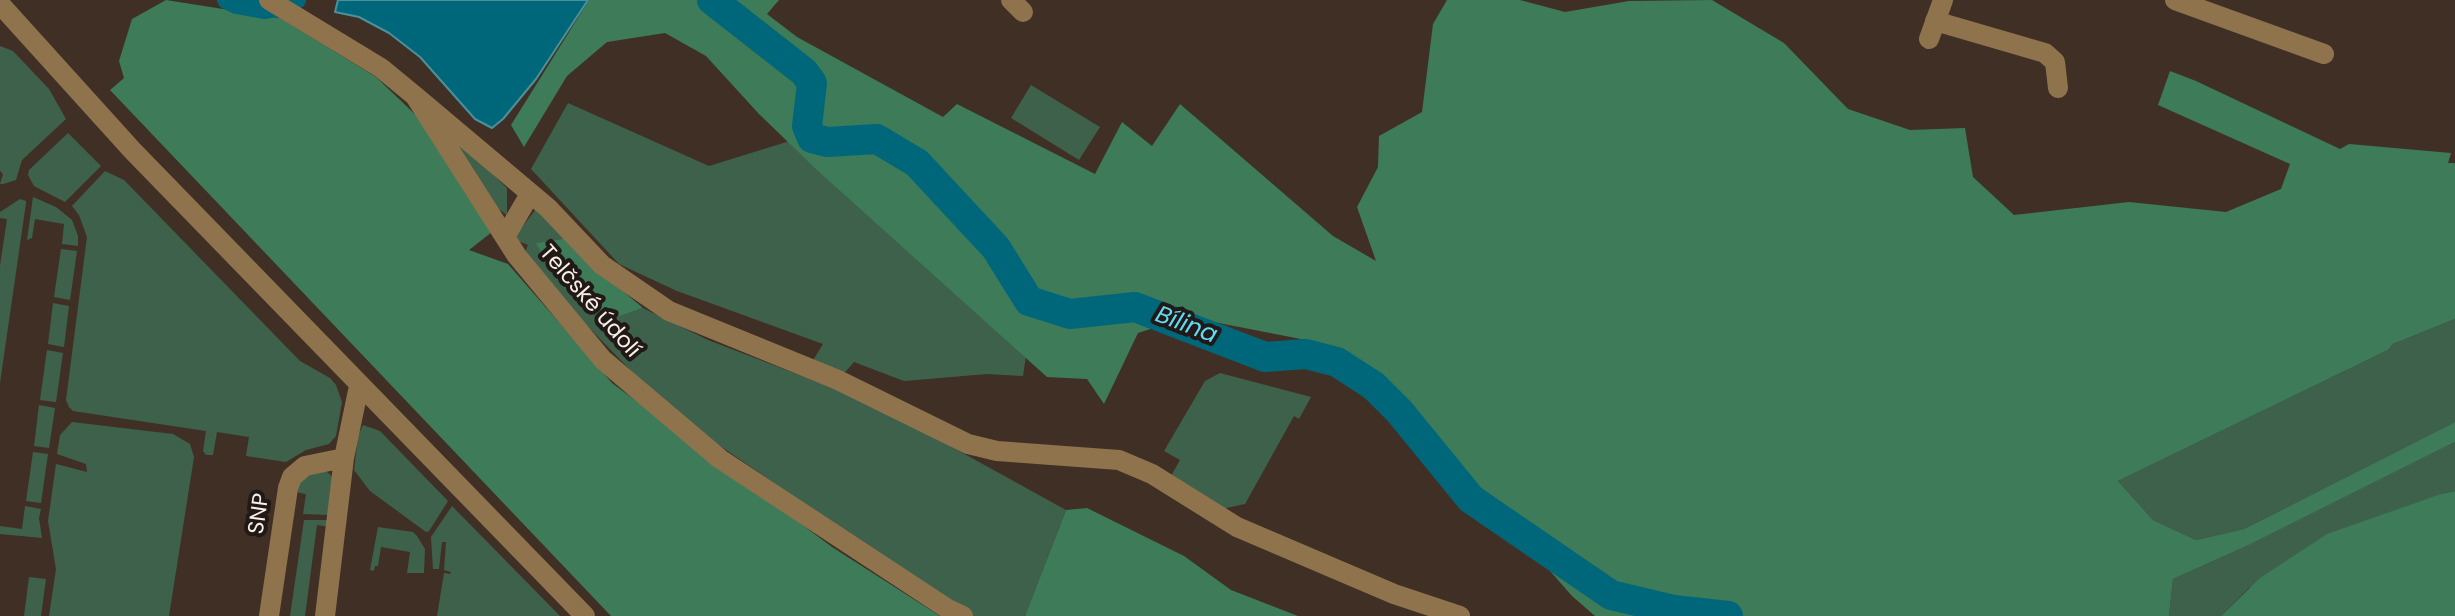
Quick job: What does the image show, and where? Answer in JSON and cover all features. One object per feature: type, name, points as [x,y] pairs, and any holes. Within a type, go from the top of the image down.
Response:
[{"type":"street","name":"Telčské údolí","points":[[269,0],[381,68],[415,96],[526,267],[603,360],[720,459],[963,616]]},
{"type":"street","points":[[1943,0],[1932,30],[2045,53],[2055,62],[2058,88]]},
{"type":"street","points":[[2175,0],[2324,54]]},
{"type":"street","points":[[0,4],[132,150],[585,616]]},
{"type":"street","points":[[415,96],[548,208],[602,265],[669,311],[838,380],[968,444],[997,451],[1119,460],[1152,474],[1237,527],[1394,594],[1460,616]]},
{"type":"street","points":[[505,237],[530,194]]},
{"type":"street","points":[[325,616],[344,458],[359,386]]},
{"type":"street","name":"SNP","points":[[269,616],[292,477],[305,466],[344,458]]},
{"type":"green space","points":[[166,0],[280,18],[376,77],[423,122],[492,232],[469,250],[508,264],[612,383],[832,547],[940,616],[611,616],[110,90],[124,78],[119,61],[132,19]]},
{"type":"green space","points":[[589,0],[779,0],[767,14],[797,37],[943,117],[957,104],[1095,174],[1122,122],[1152,146],[1180,104],[1333,236],[1376,261],[1357,207],[1378,167],[1379,136],[1422,112],[1433,24],[1447,0],[1520,0],[1565,12],[1629,1],[1712,0],[1784,43],[1848,109],[1910,130],[1965,128],[1973,177],[2014,215],[2129,202],[2226,212],[2281,189],[2290,164],[2158,105],[2170,71],[2340,149],[2349,144],[2451,153],[2448,163],[2455,163],[2455,319],[2393,344],[2388,350],[2118,481],[2153,520],[2196,540],[2244,529],[2455,422],[2455,442],[2249,545],[2173,579],[2169,616],[1595,616],[1572,596],[1371,367],[1311,341],[1188,317],[1138,333],[1104,404],[1087,379],[1047,377],[817,170],[759,114],[706,56],[665,33],[607,42],[567,76],[524,147],[511,125]]},
{"type":"green space","points":[[0,46],[13,51],[49,89],[66,119],[22,160],[16,180],[3,184],[0,184],[3,174],[0,171]]},
{"type":"green space","points":[[1031,85],[1100,127],[1079,160],[1011,118]]},
{"type":"green space","points":[[568,103],[709,166],[793,140],[1032,315],[1023,376],[987,374],[904,381],[854,362],[839,379],[809,367],[823,344],[677,291],[619,264],[531,169]]},
{"type":"green space","points":[[68,133],[101,166],[65,202],[34,186],[28,175],[29,170]]},
{"type":"green space","points":[[446,135],[507,188],[507,215],[494,206]]},
{"type":"green space","points":[[105,171],[124,180],[300,361],[330,378],[336,385],[342,402],[336,436],[329,444],[306,450],[286,462],[246,456],[249,437],[217,432],[213,455],[206,455],[203,451],[206,431],[73,411],[69,407],[66,400],[87,237],[72,206]]},
{"type":"green space","points":[[33,197],[56,207],[72,220],[78,246],[62,244],[64,224],[35,219],[32,238],[27,240]]},
{"type":"green space","points":[[20,199],[26,203],[0,383],[0,266],[7,219],[0,218],[0,212]]},
{"type":"green space","points":[[536,209],[568,238],[537,243],[553,273],[602,322],[643,308],[708,340],[872,403],[1066,510],[1025,616],[974,616],[956,607],[713,441],[644,384],[523,256],[528,245],[513,239]]},
{"type":"green space","points":[[568,238],[605,276],[643,308],[603,322],[553,273],[536,243]]},
{"type":"green space","points":[[61,249],[77,251],[70,300],[54,297]]},
{"type":"green space","points":[[53,303],[69,306],[64,347],[48,344]]},
{"type":"green space","points":[[2455,319],[2455,422],[2244,529],[2196,540],[2153,520],[2118,481],[2388,350],[2393,344]]},
{"type":"green space","points":[[47,350],[63,353],[56,402],[40,400]]},
{"type":"green space","points":[[1220,373],[1311,397],[1299,419],[1294,416],[1245,504],[1222,509],[1170,478],[1180,460],[1164,451],[1205,381]]},
{"type":"green space","points":[[39,405],[55,408],[49,448],[34,446]]},
{"type":"green space","points":[[72,422],[173,434],[190,444],[194,457],[169,616],[49,616],[56,569],[48,521],[56,464],[87,472],[86,464],[57,454],[60,435]]},
{"type":"green space","points":[[363,425],[380,431],[448,501],[429,531],[426,532],[370,491],[354,470],[358,436]]},
{"type":"green space","points":[[2455,442],[2455,491],[2441,494],[2249,588],[2221,616],[2169,616],[2173,579],[2249,545]]},
{"type":"green space","points":[[33,452],[48,454],[41,503],[26,501]]},
{"type":"green space","points":[[326,471],[335,479],[331,515],[303,514],[306,494],[295,492],[296,485],[308,473]]},
{"type":"green space","points":[[2455,491],[2455,616],[2221,616],[2260,578],[2327,534]]},
{"type":"green space","points":[[25,506],[41,509],[42,538],[0,534],[0,526],[22,529]]},
{"type":"green space","points":[[452,506],[560,616],[437,616],[444,573],[451,572],[444,570],[446,542],[442,542],[439,569],[433,569],[431,537]]},
{"type":"green space","points":[[1087,508],[1184,556],[1231,590],[1298,616],[1025,616],[1066,510]]},
{"type":"green space","points":[[304,520],[331,520],[330,527],[317,525],[305,616],[290,616]]},
{"type":"green space","points":[[378,527],[413,532],[417,536],[425,549],[424,573],[407,573],[410,552],[381,547],[378,566],[374,571],[370,570]]},
{"type":"green space","points":[[29,577],[46,579],[41,616],[24,616]]},
{"type":"water","points":[[338,0],[588,0],[536,79],[492,128],[475,119],[420,57],[389,33],[359,17],[335,12]]},
{"type":"waterway","points":[[226,0],[264,10],[297,0]]},
{"type":"waterway","name":"Bílina","points":[[712,0],[804,72],[812,83],[807,126],[812,138],[827,142],[877,139],[917,163],[996,248],[1029,301],[1070,314],[1135,307],[1265,357],[1306,354],[1337,362],[1374,386],[1399,411],[1471,499],[1611,595],[1674,610],[1728,616]]}]
